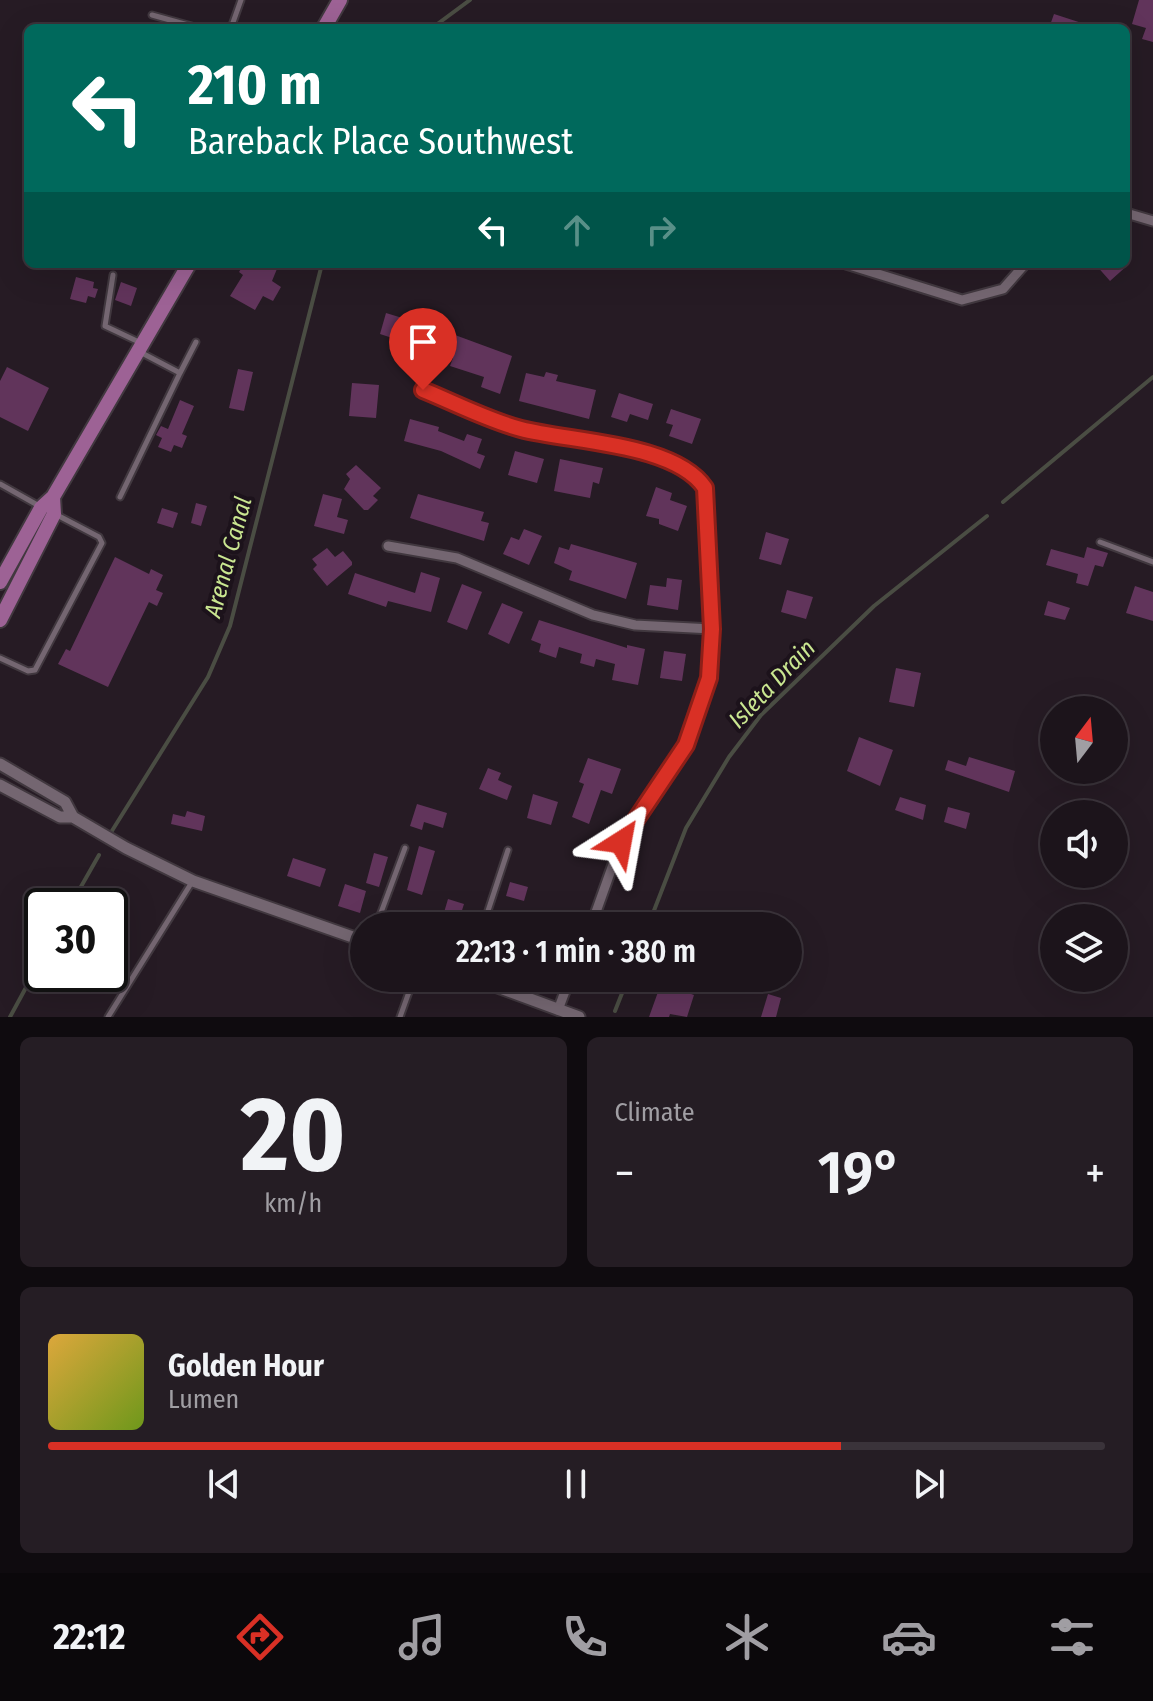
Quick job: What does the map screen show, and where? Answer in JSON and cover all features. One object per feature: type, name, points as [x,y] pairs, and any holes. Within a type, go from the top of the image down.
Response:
[{"type":"main road","points":[[326,24],[340,0]]},
{"type":"main road","points":[[0,620],[53,497],[187,268]]},
{"type":"main road","points":[[0,582],[47,511]]},
{"type":"street","points":[[1130,214],[1153,221]]},
{"type":"street","points":[[859,268],[962,300],[1003,289],[1021,268]]},
{"type":"street","points":[[423,390],[519,429],[643,452],[685,468],[696,475],[705,488],[712,629],[709,678],[686,745],[621,842],[596,912]]},
{"type":"street","points":[[388,546],[457,558],[607,618],[635,625],[712,629]]},
{"type":"street","points":[[0,764],[65,802],[73,817]]},
{"type":"street","points":[[0,785],[60,817],[73,817],[126,848],[193,881],[350,936]]},
{"type":"street","points":[[510,992],[579,1017]]},
{"type":"street","points":[[558,1010],[565,992]]},
{"type":"lane","points":[[232,24],[241,0]]},
{"type":"lane","points":[[152,15],[185,24]]},
{"type":"lane","points":[[113,275],[105,326],[180,373]]},
{"type":"lane","points":[[120,497],[196,342]]},
{"type":"lane","points":[[0,484],[99,537],[102,543],[35,670],[28,671],[0,658]]},
{"type":"lane","points":[[1100,542],[1153,562]]},
{"type":"lane","points":[[381,912],[405,848]]},
{"type":"lane","points":[[488,912],[508,850]]},
{"type":"lane","points":[[108,1017],[193,881]]},
{"type":"lane","points":[[400,1017],[409,992]]},
{"type":"building","points":[[1139,0],[1153,0],[1153,42],[1142,39],[1146,28],[1132,24]]},
{"type":"building","points":[[1054,14],[1085,24],[1050,24]]},
{"type":"building","points":[[242,268],[277,268],[272,281],[281,287],[273,301],[263,296],[255,310],[230,296],[243,275],[239,272]]},
{"type":"building","points":[[1099,268],[1125,268],[1110,281]]},
{"type":"building","points":[[76,277],[94,282],[93,288],[98,289],[95,298],[88,296],[86,303],[70,299]]},
{"type":"building","points":[[121,282],[137,288],[131,306],[115,300]]},
{"type":"building","points":[[386,313],[432,327],[429,335],[453,343],[455,335],[512,356],[500,394],[481,387],[484,377],[450,366],[453,358],[380,334]]},
{"type":"building","points":[[7,367],[49,388],[28,431],[0,417],[0,381]]},
{"type":"building","points":[[238,369],[253,372],[244,411],[229,408]]},
{"type":"building","points":[[546,372],[558,375],[556,381],[596,390],[589,419],[519,401],[526,373],[544,377]]},
{"type":"building","points":[[352,383],[379,385],[376,418],[349,416]]},
{"type":"building","points":[[619,393],[653,404],[648,420],[630,414],[627,422],[611,417]]},
{"type":"building","points":[[180,400],[194,406],[182,434],[187,436],[182,448],[174,445],[171,452],[158,447],[162,438],[156,435],[161,426],[168,429]]},
{"type":"building","points":[[671,409],[701,419],[692,444],[669,436],[673,425],[666,423]]},
{"type":"building","points":[[410,419],[439,427],[438,431],[464,441],[467,434],[482,439],[477,453],[485,456],[480,469],[441,451],[404,441]]},
{"type":"building","points":[[515,451],[544,459],[537,483],[508,475]]},
{"type":"building","points":[[560,459],[603,468],[599,484],[593,482],[590,498],[554,491]]},
{"type":"building","points":[[356,465],[381,488],[373,496],[378,500],[368,510],[364,510],[344,489],[350,479],[346,474]]},
{"type":"building","points":[[656,487],[672,493],[670,500],[687,506],[678,531],[659,524],[659,519],[646,516]]},
{"type":"building","points":[[323,494],[342,499],[337,517],[348,520],[344,534],[314,526]]},
{"type":"building","points":[[418,494],[484,512],[481,521],[489,523],[484,541],[410,518]]},
{"type":"building","points":[[196,503],[207,506],[201,526],[191,523]]},
{"type":"building","points":[[162,508],[178,513],[173,528],[157,523]]},
{"type":"building","points":[[524,529],[542,536],[529,565],[503,554],[511,537],[519,540]]},
{"type":"building","points":[[766,532],[789,539],[781,565],[759,559]]},
{"type":"building","points":[[571,544],[637,563],[626,599],[569,580],[572,571],[554,563],[559,547],[569,550]]},
{"type":"building","points":[[1087,547],[1108,553],[1103,567],[1095,565],[1088,586],[1076,583],[1078,574],[1046,565],[1051,549],[1084,558]]},
{"type":"building","points":[[327,548],[335,557],[343,551],[352,565],[327,586],[313,569],[317,565],[312,559]]},
{"type":"building","points":[[115,557],[149,574],[151,569],[163,575],[156,590],[163,593],[157,606],[149,602],[108,687],[58,664],[66,649],[70,651]]},
{"type":"building","points":[[421,572],[440,578],[431,612],[388,601],[386,607],[348,594],[355,573],[415,593]]},
{"type":"building","points":[[667,578],[682,580],[678,610],[647,605],[650,585],[666,587]]},
{"type":"building","points":[[462,584],[482,592],[467,630],[447,622]]},
{"type":"building","points":[[1135,586],[1153,592],[1153,621],[1126,613]]},
{"type":"building","points":[[787,590],[813,597],[806,619],[781,612]]},
{"type":"building","points":[[1048,601],[1070,608],[1065,620],[1044,615]]},
{"type":"building","points":[[502,603],[523,612],[509,644],[488,634]]},
{"type":"building","points":[[539,620],[627,648],[627,645],[645,649],[638,685],[612,680],[615,664],[596,659],[594,667],[580,663],[582,654],[559,647],[556,658],[539,652],[541,644],[531,640]]},
{"type":"building","points":[[664,651],[686,654],[682,681],[660,678]]},
{"type":"building","points":[[896,668],[921,673],[914,707],[889,702]]},
{"type":"building","points":[[859,737],[893,750],[880,786],[847,771]]},
{"type":"building","points":[[969,757],[1015,771],[1009,792],[945,770],[948,760],[966,766]]},
{"type":"building","points":[[588,758],[621,769],[612,794],[601,790],[589,824],[572,817],[584,784],[579,782]]},
{"type":"building","points":[[488,768],[501,773],[498,780],[512,786],[507,800],[479,789]]},
{"type":"building","points":[[533,794],[558,802],[551,825],[527,818]]},
{"type":"building","points":[[900,797],[926,805],[923,820],[895,810]]},
{"type":"building","points":[[417,804],[447,813],[443,828],[424,822],[422,830],[410,826]]},
{"type":"building","points":[[948,807],[970,813],[966,829],[944,822]]},
{"type":"building","points":[[187,811],[205,816],[202,831],[171,824],[173,814],[185,817]]},
{"type":"building","points":[[419,846],[435,851],[422,895],[407,890]]},
{"type":"building","points":[[374,853],[388,857],[379,887],[366,883]]},
{"type":"building","points":[[293,858],[326,869],[320,887],[287,876]]},
{"type":"building","points":[[510,882],[528,887],[524,901],[506,896]]},
{"type":"building","points":[[345,884],[366,891],[360,912],[338,906]]},
{"type":"building","points":[[448,899],[464,904],[461,912],[444,912]]},
{"type":"building","points":[[658,992],[694,995],[687,1017],[670,1014],[669,1017],[649,1017]]},
{"type":"building","points":[[768,994],[781,998],[776,1017],[761,1017]]},
{"type":"waterway","name":"Arenal Canal","points":[[437,24],[470,0]]},
{"type":"waterway","name":"Arenal Canal","points":[[110,834],[208,677],[230,626],[321,268]]},
{"type":"waterway","name":"Isleta Drain","points":[[1003,502],[1153,377]]},
{"type":"waterway","name":"Isleta Drain","points":[[653,912],[686,828],[729,757],[761,715],[874,606],[987,516]]},
{"type":"waterway","name":"Arenal Canal","points":[[80,888],[99,855]]},
{"type":"waterway","name":"Arenal Canal","points":[[10,1017],[24,991]]},
{"type":"waterway","name":"Isleta Drain","points":[[615,1011],[622,992]]},
{"type":"route","points":[[423,390],[519,429],[643,452],[685,468],[696,475],[705,488],[708,598],[712,629],[709,678],[686,745],[621,842]]}]
